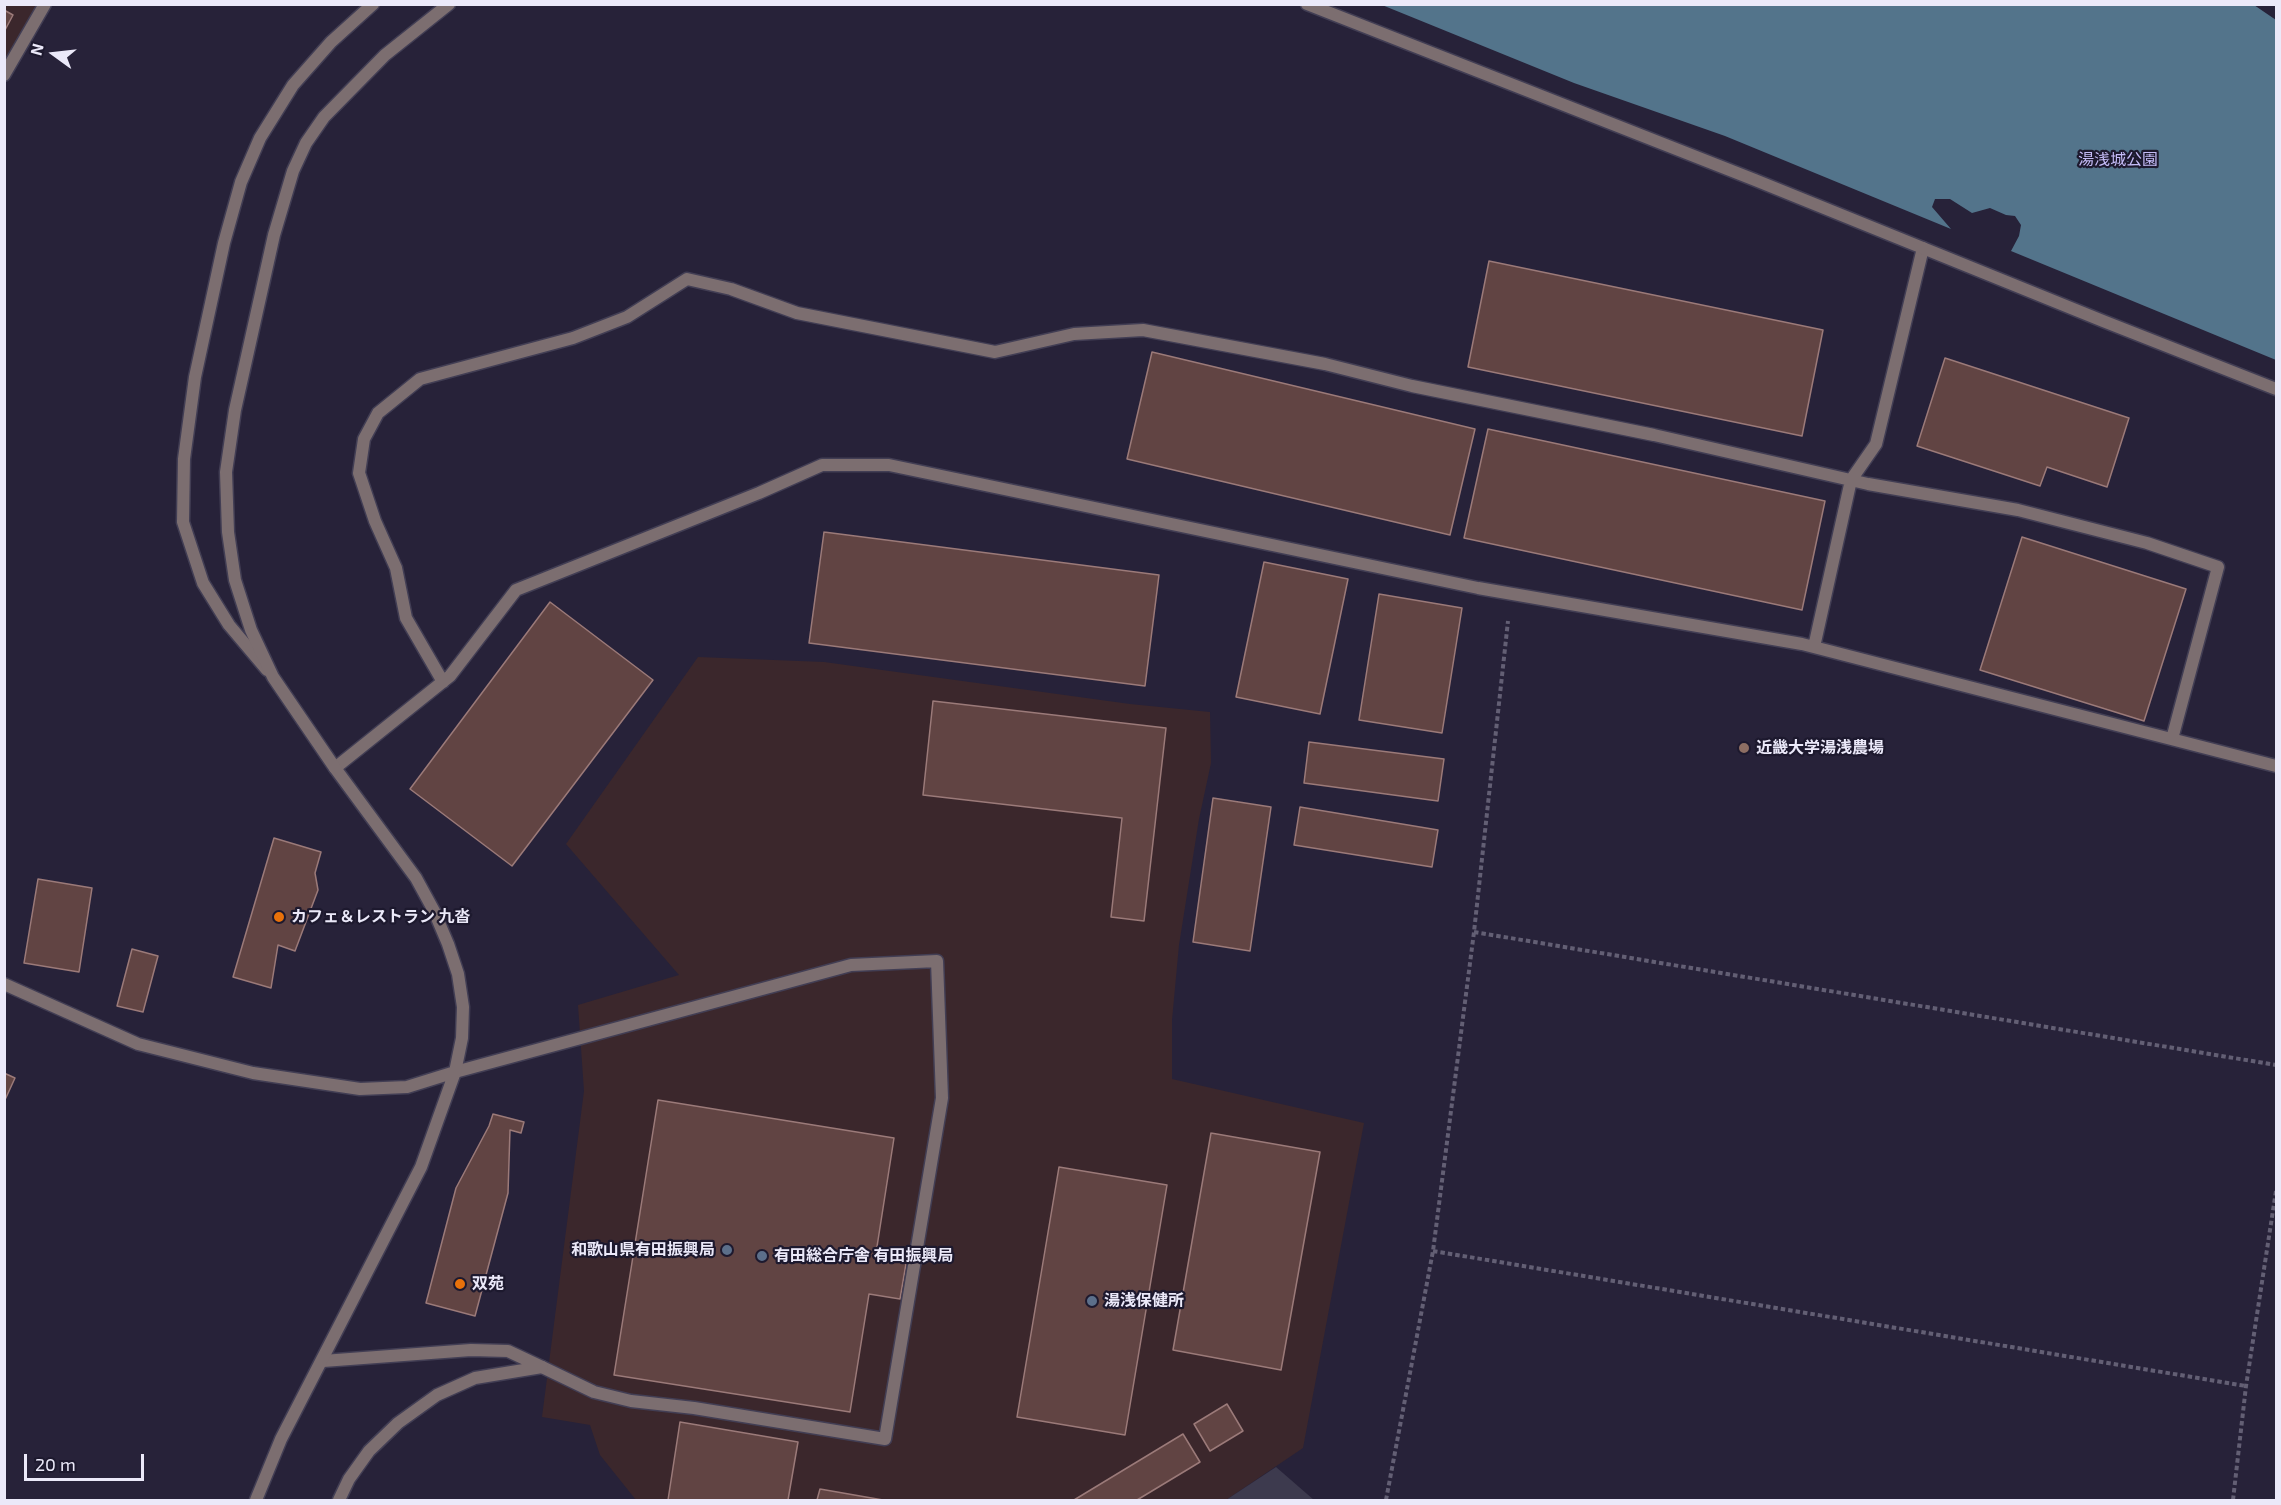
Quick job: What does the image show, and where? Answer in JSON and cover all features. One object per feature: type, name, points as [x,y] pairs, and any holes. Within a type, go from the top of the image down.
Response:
[{"type":"street","points":[[4,75],[45,4]]},
{"type":"street","points":[[256,1500],[281,1439],[421,1167],[455,1072],[462,1038],[463,1007],[458,974],[434,911],[416,878],[335,768],[273,676],[229,626],[203,583],[183,522],[184,459],[195,377],[224,243],[240,182],[260,138],[293,85],[331,42],[373,4]]},
{"type":"street","points":[[273,676],[250,630],[235,580],[228,532],[226,472],[235,410],[274,235],[293,171],[306,143],[324,117],[385,55],[449,4]]},
{"type":"street","points":[[1307,4],[2277,389]]},
{"type":"street","points":[[1814,647],[1851,480],[1876,444],[1923,248]]},
{"type":"street","points":[[443,682],[406,618],[396,568],[375,521],[359,473],[364,439],[378,413],[420,379],[573,338],[627,317],[687,279],[731,289],[797,313],[995,352],[1074,333],[1143,330],[1155,332],[1325,364],[1412,386],[1653,435],[1851,480],[2018,510],[2147,543],[2218,567],[2172,739]]},
{"type":"street","points":[[335,768],[443,682],[516,590],[759,494],[822,465],[889,465],[1511,594],[1814,647],[2277,766]]},
{"type":"street","points":[[4,984],[138,1044],[253,1073],[360,1089],[407,1087],[850,965],[937,961],[942,1098],[885,1439],[717,1412],[631,1401],[594,1392],[508,1351],[471,1350],[323,1361]]},
{"type":"street","points":[[339,1500],[349,1479],[369,1451],[398,1422],[437,1395],[475,1378],[542,1367]]},
{"type":"path","points":[[1386,1500],[1433,1251],[1474,932],[1511,594]]},
{"type":"path","points":[[1474,932],[2277,1065]]},
{"type":"path","points":[[2233,1500],[2246,1386],[2277,1191]]},
{"type":"path","points":[[1433,1251],[2246,1386]]},
{"type":"shaded area","points":[[5,5],[37,5],[5,64]]},
{"type":"shaded area","points":[[698,657],[824,662],[1130,704],[1210,712],[1211,763],[1199,819],[1179,945],[1172,1020],[1172,1079],[1364,1123],[1303,1448],[1226,1500],[636,1500],[600,1455],[590,1425],[542,1417],[584,1091],[578,1005],[679,975],[566,844]]},
{"type":"shaded area","points":[[1276,1467],[1314,1500],[1226,1500]]},
{"type":"water","name":"湯浅城公園","points":[[1382,5],[2254,5],[2276,20],[2276,360],[2011,251],[2019,236],[2021,225],[2015,216],[1990,208],[1972,213],[1950,199],[1935,199],[1932,207],[1951,229],[1725,136],[1574,83]]},
{"type":"building","points":[[4,10],[13,15],[4,32]]},
{"type":"building","points":[[1489,261],[1823,330],[1802,436],[1468,367]]},
{"type":"building","points":[[1152,352],[1475,429],[1450,535],[1127,459]]},
{"type":"building","points":[[1945,358],[2129,418],[2107,487],[2047,467],[2040,486],[1917,446]]},
{"type":"building","points":[[1488,429],[1825,501],[1802,610],[1464,538]]},
{"type":"building","points":[[824,532],[1159,575],[1145,686],[809,643]]},
{"type":"building","points":[[2022,537],[2186,589],[2144,721],[1980,670]]},
{"type":"building","points":[[1264,562],[1348,579],[1320,714],[1236,697]]},
{"type":"building","points":[[1379,594],[1462,608],[1442,733],[1359,720]]},
{"type":"building","points":[[550,602],[653,680],[512,866],[410,789]]},
{"type":"building","points":[[933,701],[1166,728],[1144,921],[1111,917],[1122,818],[923,795]]},
{"type":"building","points":[[1309,742],[1444,759],[1438,801],[1304,783]]},
{"type":"building","points":[[1213,798],[1271,807],[1250,951],[1193,942]]},
{"type":"building","points":[[1300,807],[1438,830],[1432,867],[1294,845]]},
{"type":"building","name":"カフェ＆レストラン 九沓","points":[[274,838],[321,852],[315,873],[318,890],[295,951],[278,945],[271,988],[233,977]]},
{"type":"building","points":[[38,879],[92,888],[79,972],[24,963]]},
{"type":"building","points":[[132,949],[158,956],[143,1012],[117,1006]]},
{"type":"building","points":[[4,1073],[15,1078],[4,1102]]},
{"type":"building","name":"有田総合庁舎 有田振興局","points":[[658,1100],[894,1138],[876,1253],[907,1258],[900,1299],[869,1294],[850,1412],[614,1375]]},
{"type":"building","points":[[493,1114],[524,1122],[521,1133],[510,1130],[508,1193],[475,1316],[426,1303],[456,1188]]},
{"type":"building","points":[[1211,1133],[1320,1152],[1281,1370],[1173,1350]]},
{"type":"building","name":"湯浅保健所","points":[[1059,1167],[1167,1185],[1125,1435],[1017,1417]]},
{"type":"building","points":[[1227,1404],[1243,1431],[1210,1451],[1194,1424]]},
{"type":"building","points":[[680,1422],[798,1442],[788,1500],[668,1500]]},
{"type":"building","points":[[1183,1434],[1200,1462],[1137,1500],[1074,1500]]},
{"type":"building","points":[[820,1489],[883,1500],[817,1500]]},
{"type":"place","name":"近畿大学湯浅農場","points":[[1744,748]]},
{"type":"place","name":"カフェ＆レストラン 九沓","points":[[279,917]]},
{"type":"place","name":"和歌山県有田振興局","points":[[727,1250]]},
{"type":"place","name":"有田総合庁舎 有田振興局","points":[[762,1256]]},
{"type":"place","name":"双苑","points":[[460,1284]]},
{"type":"place","name":"湯浅保健所","points":[[1092,1301]]}]
